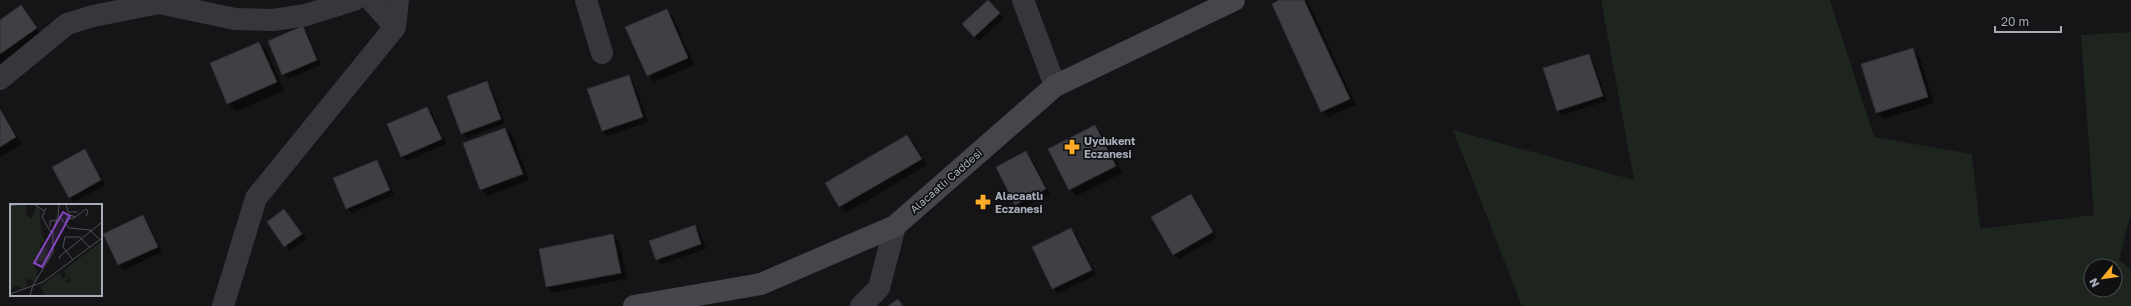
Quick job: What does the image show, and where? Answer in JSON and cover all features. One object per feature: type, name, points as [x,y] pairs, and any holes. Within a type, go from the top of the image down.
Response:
[{"type":"street","points":[[0,79],[67,24],[145,2],[158,3],[235,19],[273,20],[306,15],[354,0]]},
{"type":"street","points":[[371,0],[395,27]]},
{"type":"street","points":[[223,306],[256,198],[395,27],[398,0]]},
{"type":"street","points":[[586,0],[602,53]]},
{"type":"street","points":[[1023,0],[1055,86]]},
{"type":"street","name":"Alacaatlı Caddesi","points":[[634,306],[674,303],[761,284],[895,226],[1055,86],[1234,0]]},
{"type":"street","points":[[861,306],[879,288],[895,226]]},
{"type":"shaded area","points":[[1601,0],[1830,0],[1874,137],[1972,154],[1980,229],[2094,215],[2081,35],[2131,32],[2131,212],[2120,258],[2083,258],[2083,298],[2123,298],[2123,263],[2131,270],[2131,306],[1522,306],[1453,130],[1634,180]]},
{"type":"building","points":[[988,0],[1000,13],[974,37],[962,24]]},
{"type":"building","points":[[1279,0],[1304,0],[1350,99],[1321,112],[1272,4]]},
{"type":"building","points":[[21,5],[37,28],[0,54],[0,20]]},
{"type":"building","points":[[667,9],[688,58],[647,76],[625,27]]},
{"type":"building","points":[[303,26],[317,60],[282,75],[268,41]]},
{"type":"building","points":[[259,42],[277,82],[227,104],[210,63]]},
{"type":"building","points":[[1913,48],[1928,97],[1876,113],[1861,64]]},
{"type":"building","points":[[1589,54],[1603,96],[1557,111],[1543,68]]},
{"type":"building","points":[[629,75],[643,117],[602,131],[587,89]]},
{"type":"building","points":[[487,81],[501,119],[461,134],[447,96]]},
{"type":"building","points":[[427,107],[442,139],[401,157],[387,124]]},
{"type":"building","points":[[0,109],[16,137],[0,147]]},
{"type":"building","points":[[1095,125],[1116,166],[1069,190],[1048,149]]},
{"type":"building","points":[[505,128],[523,174],[480,190],[463,143]]},
{"type":"building","points":[[907,135],[922,159],[839,207],[825,183]]},
{"type":"building","points":[[85,149],[101,180],[69,198],[52,167]]},
{"type":"building","points":[[1026,151],[1046,189],[1015,205],[996,167]]},
{"type":"building","points":[[377,160],[390,190],[346,209],[333,178]]},
{"type":"building","points":[[1191,194],[1213,232],[1173,255],[1151,217]]},
{"type":"building","points":[[284,209],[302,234],[284,247],[267,222]]},
{"type":"building","points":[[143,215],[158,247],[118,265],[103,234]]},
{"type":"building","points":[[695,225],[701,244],[656,260],[649,241]]},
{"type":"building","points":[[1071,228],[1092,270],[1052,289],[1032,247]]},
{"type":"building","points":[[613,234],[621,273],[546,287],[539,249]]},
{"type":"building","points":[[898,299],[903,306],[888,306]]},
{"type":"place","name":"Uydukent Eczanesi","points":[[1072,147]]},
{"type":"place","name":"Alacaatlı Eczanesi","points":[[983,202]]}]
